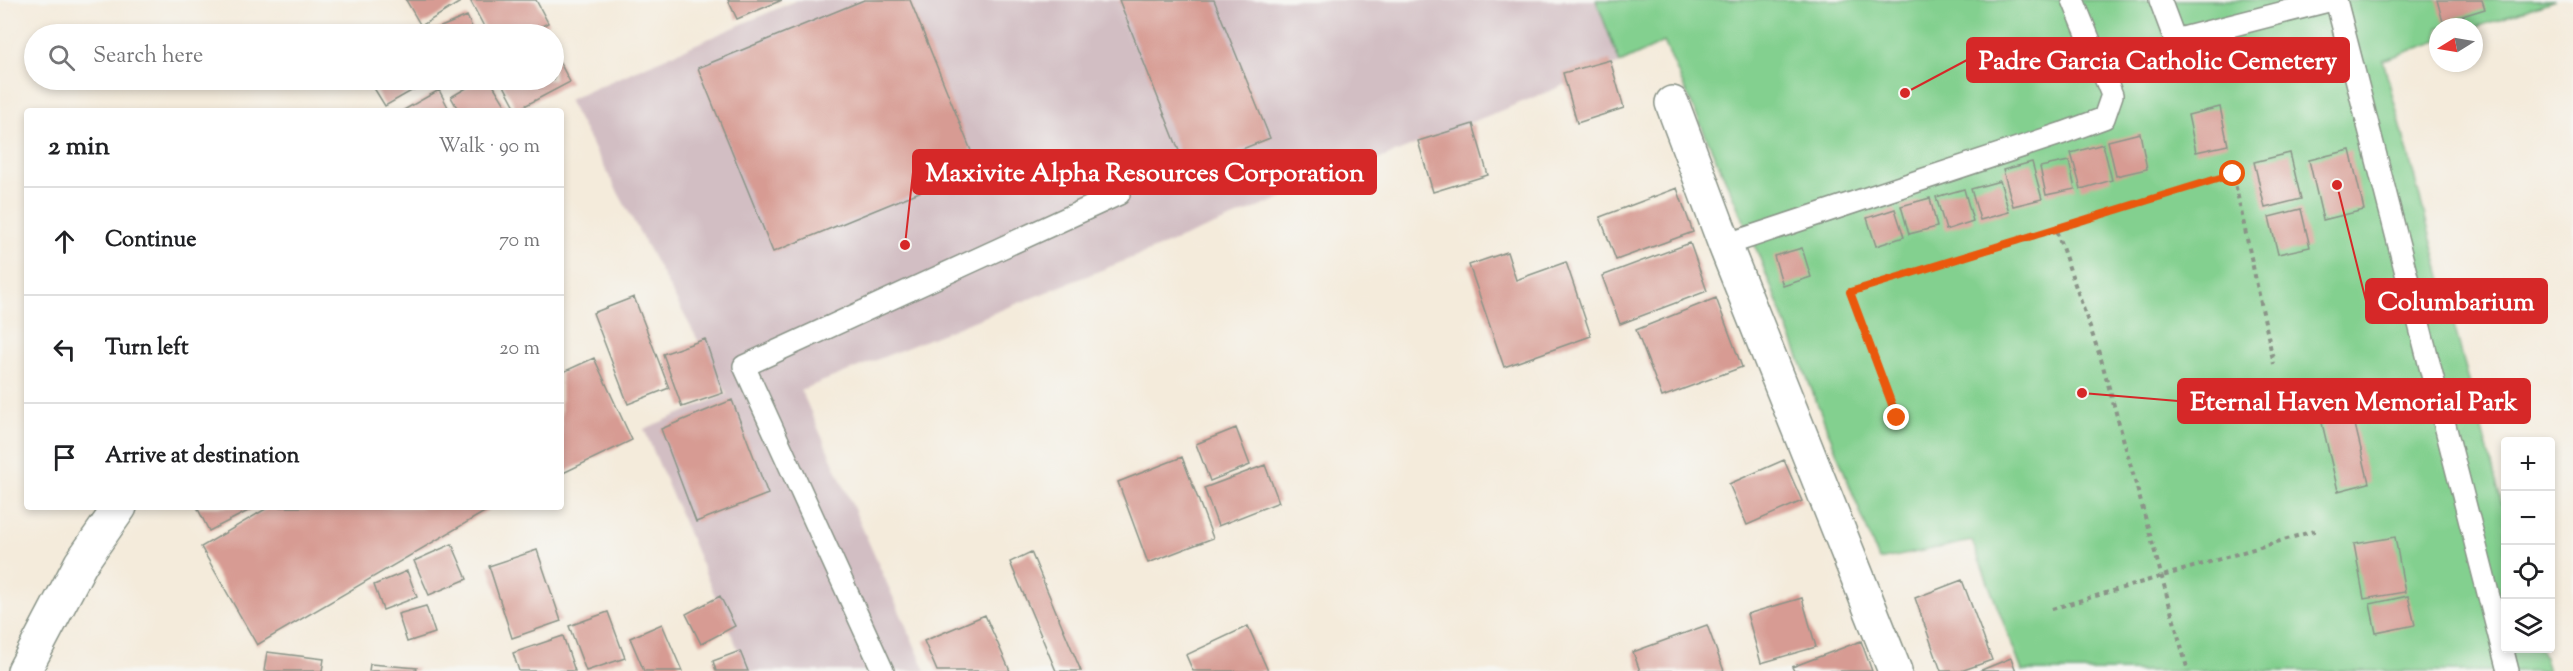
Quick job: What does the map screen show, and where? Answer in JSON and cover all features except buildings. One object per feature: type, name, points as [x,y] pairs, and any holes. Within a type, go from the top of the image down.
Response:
[{"type":"street","points":[[1672,103],[1725,245],[1895,671]]},
{"type":"street","points":[[24,671],[81,563],[118,510]]},
{"type":"lane","points":[[1725,245],[2063,134],[2104,118],[2112,95],[2073,0]]},
{"type":"lane","points":[[2160,0],[2175,40],[2334,0],[2508,671]]},
{"type":"lane","points":[[883,671],[744,366],[1119,194]]},
{"type":"path","points":[[1897,418],[1850,292],[2233,174],[2274,364]]},
{"type":"path","points":[[2056,230],[2101,359],[2188,671]]},
{"type":"path","points":[[2052,609],[2317,530]]},
{"type":"shaded area","points":[[797,0],[1596,0],[1620,63],[801,390],[926,671],[747,671],[644,429],[727,394],[568,100]]},
{"type":"green space","points":[[1596,0],[2555,0],[2483,25],[2483,18],[2429,18],[2429,44],[2383,60],[2501,500],[2501,653],[2542,653],[2548,671],[2022,671],[1972,541],[1879,560],[1755,246],[1664,42],[1620,63]]},
{"type":"place","name":"Padre Garcia Catholic Cemetery","points":[[1905,93]]},
{"type":"place","name":"Columbarium","points":[[2337,185]]},
{"type":"place","name":"Maxivite Alpha Resources Corporation","points":[[905,245]]},
{"type":"place","name":"Eternal Haven Memorial Park","points":[[2082,393]]},
{"type":"route","points":[[1897,418],[1850,292],[2233,174]]}]
